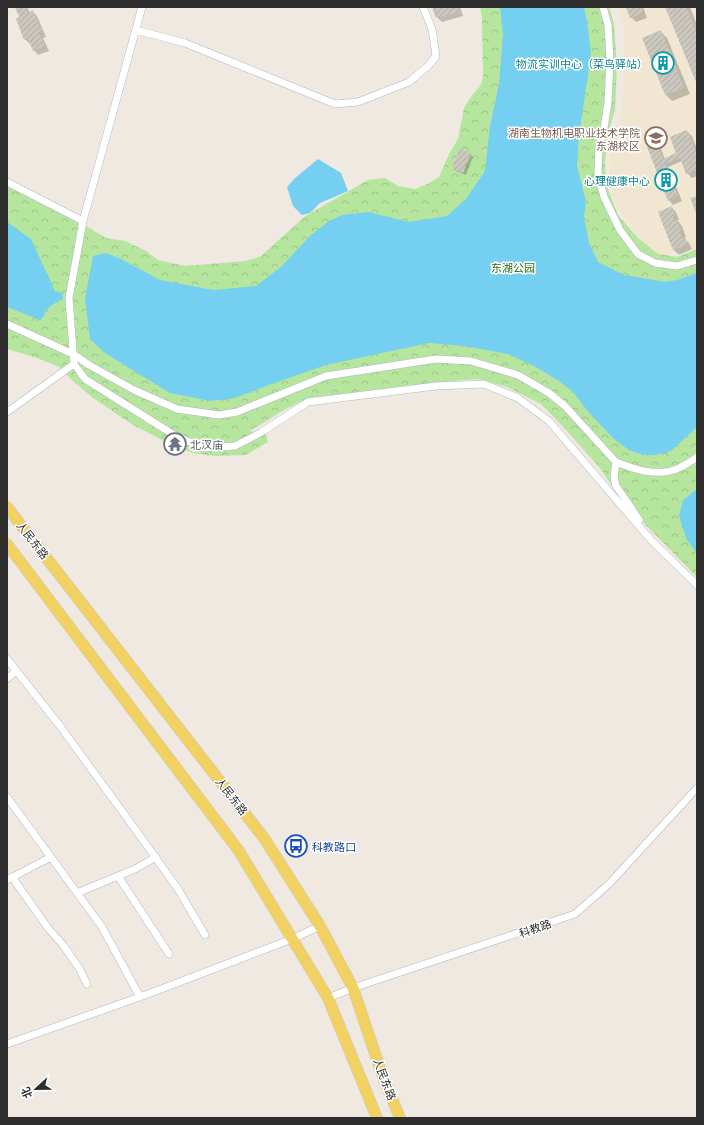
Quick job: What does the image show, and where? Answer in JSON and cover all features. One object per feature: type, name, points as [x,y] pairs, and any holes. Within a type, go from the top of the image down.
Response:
[{"type":"main road","name":"人民东路","points":[[7,508],[264,838],[320,926],[353,988],[383,1077],[400,1118]]},
{"type":"main road","name":"人民东路","points":[[7,544],[238,851],[328,998],[377,1118]]},
{"type":"street","points":[[142,7],[83,221],[69,298],[74,364],[85,379],[174,434],[203,448],[235,446],[260,433],[308,402],[436,386],[484,384],[518,398],[549,421],[650,539],[697,585]]},
{"type":"street","points":[[136,30],[185,43],[335,104],[358,102],[409,82],[428,66],[436,56],[432,29],[423,7]]},
{"type":"street","points":[[603,7],[608,25],[610,59],[608,103],[604,128],[599,146],[598,173],[604,197],[620,230],[638,254],[656,263],[677,266],[697,260]]},
{"type":"street","points":[[7,182],[83,221]]},
{"type":"street","points":[[7,324],[73,354],[89,365],[134,390],[177,409],[219,415],[237,412],[326,376],[436,359],[471,361],[518,375],[549,393],[565,406],[616,462],[633,469],[653,472],[679,468],[697,457]]},
{"type":"street","points":[[7,412],[74,364]]},
{"type":"street","points":[[616,462],[614,477],[616,486],[650,539]]},
{"type":"street","points":[[7,659],[60,726],[156,857],[178,889],[205,935]]},
{"type":"street","points":[[7,679],[16,671]]},
{"type":"street","name":"科教路","points":[[328,998],[353,988],[574,914],[609,884],[697,788]]},
{"type":"street","points":[[7,797],[102,927],[140,997]]},
{"type":"street","points":[[51,857],[10,878],[48,928],[63,945],[79,968],[87,984]]},
{"type":"street","points":[[77,893],[135,869],[156,857]]},
{"type":"street","points":[[118,876],[169,954]]},
{"type":"street","points":[[7,1044],[140,997],[292,939],[320,926]]},
{"type":"shaded area","name":"湖南生物机电职业技术学院 东湖校区","points":[[618,7],[697,7],[697,250],[655,255],[629,226],[612,194],[609,164],[622,111],[625,55],[624,26]]},
{"type":"green space","name":"东湖公园","points":[[480,7],[609,7],[614,23],[617,67],[615,110],[608,133],[605,163],[606,184],[618,215],[638,238],[658,254],[677,257],[697,249],[697,577],[625,504],[599,467],[541,404],[507,387],[478,379],[439,382],[308,398],[284,410],[250,431],[266,435],[268,442],[246,455],[214,456],[193,453],[176,447],[133,425],[92,397],[59,367],[37,358],[7,349],[7,183],[45,202],[106,238],[125,241],[146,251],[158,260],[185,266],[245,261],[260,257],[304,217],[368,180],[385,178],[398,186],[415,189],[439,177],[449,154],[458,139],[464,108],[481,85],[483,76],[482,17]]},
{"type":"water","name":"东湖公园","points":[[500,7],[584,7],[591,53],[579,136],[577,166],[586,202],[584,216],[589,243],[598,262],[624,275],[665,282],[677,280],[697,273],[697,427],[672,450],[666,453],[643,455],[629,450],[615,440],[590,414],[572,391],[559,381],[534,366],[508,354],[464,346],[429,343],[326,365],[235,398],[210,401],[170,393],[105,353],[90,339],[85,299],[93,256],[106,253],[119,258],[160,280],[213,290],[256,286],[282,266],[310,236],[329,221],[342,215],[368,212],[409,222],[447,216],[466,199],[485,171],[490,126],[499,84],[503,35]]},
{"type":"water","points":[[318,159],[341,173],[348,191],[320,203],[310,213],[302,215],[293,206],[287,187],[294,179]]},
{"type":"water","points":[[7,222],[31,239],[55,291],[62,293],[63,299],[50,307],[40,320],[7,307]]},
{"type":"water","points":[[697,489],[697,553],[687,540],[679,516],[683,500]]},
{"type":"building","points":[[15,7],[25,7],[28,13],[33,10],[42,32],[39,33],[45,46],[33,51],[28,39],[24,40],[16,19],[19,17]]},
{"type":"building","points":[[432,7],[458,7],[459,12],[436,18]]},
{"type":"building","points":[[626,7],[641,7],[643,13],[630,18]]},
{"type":"building","points":[[665,7],[686,7],[697,33],[697,82],[696,82]]},
{"type":"building","name":"物流实训中心（菜鸟驿站）","points":[[661,30],[684,88],[665,95],[642,38]]},
{"type":"building","points":[[687,130],[697,155],[697,170],[686,174],[680,158],[665,164],[678,196],[668,201],[647,147],[657,143],[663,159],[676,153],[670,137]]},
{"type":"building","points":[[459,149],[471,153],[463,173],[452,169]]},
{"type":"building","points":[[697,196],[697,215],[690,198]]},
{"type":"building","points":[[672,206],[675,215],[673,216],[675,221],[677,220],[682,232],[680,233],[682,239],[685,237],[687,245],[673,250],[658,212]]},
{"type":"place","name":"物流实训中心（菜鸟驿站）","points":[[663,63]]},
{"type":"place","name":"湖南生物机电职业技术学院 东湖校区","points":[[656,138]]},
{"type":"place","name":"心理健康中心","points":[[666,180]]},
{"type":"place","name":"北汊庙","points":[[175,444]]},
{"type":"place","name":"科教路口","points":[[296,846]]}]
